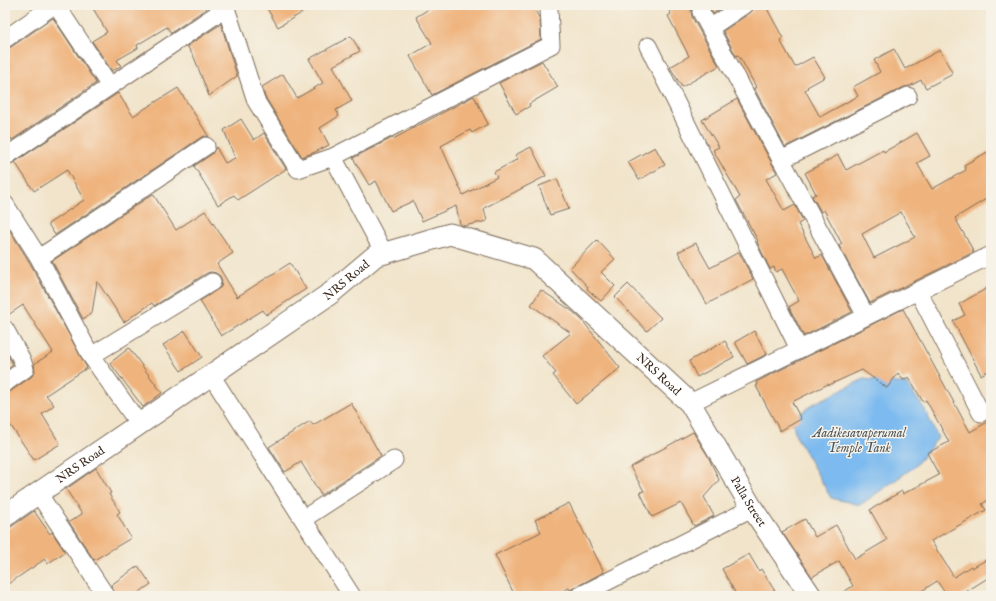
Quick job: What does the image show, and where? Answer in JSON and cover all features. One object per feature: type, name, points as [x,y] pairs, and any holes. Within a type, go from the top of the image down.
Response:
[{"type":"street","points":[[5,39],[55,5],[110,86]]},
{"type":"street","points":[[5,157],[228,6],[256,100],[298,169],[333,157],[551,45],[549,9],[547,5]]},
{"type":"street","points":[[710,28],[744,5]]},
{"type":"street","points":[[701,12],[866,316]]},
{"type":"street","points":[[648,46],[799,349]]},
{"type":"street","points":[[781,160],[908,96]]},
{"type":"street","points":[[39,258],[206,146]]},
{"type":"street","points":[[333,157],[384,253]]},
{"type":"street","points":[[5,204],[39,258],[91,356],[139,424]]},
{"type":"street","name":"NRS Road","points":[[5,516],[332,293],[375,256],[450,234],[534,259],[690,403]]},
{"type":"street","points":[[690,403],[991,255]]},
{"type":"street","points":[[91,356],[212,282]]},
{"type":"street","points":[[918,291],[981,413]]},
{"type":"street","points":[[5,329],[22,360],[25,369],[5,383]]},
{"type":"street","points":[[210,375],[352,596]]},
{"type":"street","name":"Palla Street","points":[[690,403],[752,508],[811,596]]},
{"type":"street","points":[[303,519],[394,460]]},
{"type":"street","points":[[38,493],[106,596]]},
{"type":"street","points":[[579,596],[752,508]]},
{"type":"water","name":"Aadikesavaperumal Temple Tank","points":[[864,379],[906,384],[924,408],[938,438],[914,467],[860,505],[831,498],[796,436],[792,420],[813,404]]},
{"type":"building","points":[[91,5],[205,5],[207,8],[171,33],[167,27],[137,45],[138,48],[117,60],[121,66],[112,71],[92,41],[107,32]]},
{"type":"building","points":[[265,5],[315,5],[278,27]]},
{"type":"building","points":[[435,5],[532,5],[540,19],[541,39],[432,95],[410,56],[432,43],[416,17]]},
{"type":"building","points":[[666,5],[694,5],[691,11],[692,17],[719,66],[682,87],[670,67],[689,56],[668,16],[671,14]]},
{"type":"building","points":[[708,5],[726,5],[713,14]]},
{"type":"building","points":[[754,5],[765,5],[783,38],[780,40],[795,67],[813,57],[825,77],[807,87],[808,88],[805,90],[820,117],[858,96],[853,87],[880,72],[874,60],[894,49],[905,69],[940,50],[953,74],[926,88],[921,80],[910,86],[904,87],[785,147],[754,88],[756,87],[742,61],[738,55],[736,56],[723,31],[750,13],[753,10]]},
{"type":"building","points":[[53,18],[96,83],[12,140],[5,129],[5,49],[11,47]]},
{"type":"building","points":[[221,24],[237,76],[209,96],[194,57],[187,46]]},
{"type":"building","points":[[351,36],[360,51],[333,66],[352,101],[336,110],[339,116],[320,128],[329,145],[302,157],[265,97],[262,87],[283,74],[297,98],[323,83],[309,59]]},
{"type":"building","points":[[542,61],[558,87],[529,104],[530,106],[516,114],[499,83]]},
{"type":"building","points":[[178,88],[209,137],[205,136],[200,138],[55,235],[48,224],[84,200],[67,170],[34,191],[15,162],[118,93],[133,116]]},
{"type":"building","points":[[474,96],[488,124],[472,133],[470,130],[441,146],[463,195],[497,177],[494,172],[518,159],[515,155],[531,147],[546,176],[484,208],[487,221],[464,226],[460,224],[456,206],[422,221],[413,201],[391,211],[376,181],[369,185],[353,158],[392,138],[393,139]]},
{"type":"building","points":[[737,99],[777,173],[766,179],[784,211],[795,205],[803,221],[798,224],[816,258],[822,255],[852,312],[804,336],[789,307],[799,301],[782,269],[776,272],[774,267],[770,269],[757,242],[758,241],[736,200],[740,197],[713,150],[719,147],[702,120]]},
{"type":"building","points":[[241,119],[254,140],[264,133],[286,169],[238,200],[234,195],[218,205],[194,166],[212,154],[216,147],[225,163],[235,158],[224,130]]},
{"type":"building","points":[[917,133],[930,156],[917,163],[932,189],[966,170],[964,165],[991,150],[991,196],[955,218],[974,252],[870,303],[839,246],[842,244],[824,210],[821,212],[812,196],[816,194],[805,173],[838,155],[846,170],[883,150],[884,152]],"holes":[[[901,212],[915,237],[874,258],[862,234]]]},
{"type":"building","points":[[655,147],[665,165],[639,180],[628,162]]},
{"type":"building","points":[[557,179],[569,209],[550,215],[539,186]]},
{"type":"building","points":[[153,194],[176,230],[205,211],[233,253],[217,264],[237,297],[290,263],[306,289],[266,315],[263,310],[221,336],[200,301],[221,287],[222,281],[220,276],[216,273],[207,273],[154,306],[152,303],[124,322],[97,281],[92,313],[83,319],[52,261]]},
{"type":"building","points":[[5,223],[30,263],[87,368],[46,395],[54,405],[42,414],[60,444],[34,460],[5,417],[5,393],[11,391],[31,377],[35,372],[34,364],[53,352],[23,305],[5,317]]},
{"type":"building","points":[[597,240],[615,259],[601,272],[615,286],[601,301],[587,289],[588,287],[570,268]]},
{"type":"building","points":[[696,243],[710,268],[739,252],[753,279],[707,304],[678,252]]},
{"type":"building","points":[[628,284],[661,318],[647,331],[615,297]]},
{"type":"building","points":[[991,286],[991,369],[981,375],[953,321],[965,315],[959,304]]},
{"type":"building","points":[[541,290],[572,311],[582,320],[620,368],[576,404],[553,375],[556,373],[542,356],[571,333],[531,305]]},
{"type":"building","points":[[903,309],[970,432],[991,420],[991,498],[982,504],[986,510],[931,541],[954,577],[971,566],[972,568],[991,557],[991,576],[959,596],[947,596],[937,581],[914,596],[837,596],[853,586],[839,561],[812,577],[782,532],[805,519],[815,537],[836,525],[855,559],[887,540],[870,510],[902,491],[903,494],[939,475],[927,453],[949,442],[926,400],[923,402],[909,377],[903,380],[898,373],[887,388],[862,370],[829,385],[828,384],[792,402],[801,419],[780,431],[756,386],[758,385],[756,382]]},
{"type":"building","points":[[185,331],[202,357],[181,371],[163,345]]},
{"type":"building","points":[[754,331],[767,354],[747,364],[735,342]]},
{"type":"building","points":[[725,341],[734,357],[697,377],[689,361]]},
{"type":"building","points":[[129,348],[162,393],[143,407],[110,363]]},
{"type":"building","points":[[5,350],[13,365],[5,371]]},
{"type":"building","points":[[351,403],[381,456],[321,495],[301,462],[285,472],[269,447],[310,421],[313,425]]},
{"type":"building","points":[[693,432],[708,456],[719,480],[704,497],[714,516],[694,526],[681,503],[652,517],[640,492],[644,491],[630,467]]},
{"type":"building","points":[[96,468],[111,493],[109,494],[120,512],[117,514],[131,538],[94,560],[69,522],[82,514],[66,489]]},
{"type":"building","points":[[569,503],[604,572],[570,590],[569,588],[553,596],[515,596],[495,555],[541,532],[535,520]]},
{"type":"building","points":[[34,511],[50,534],[52,532],[65,552],[47,564],[45,559],[5,586],[5,531]]},
{"type":"building","points":[[749,554],[759,571],[761,569],[778,596],[737,596],[722,569]]},
{"type":"building","points":[[138,566],[151,584],[134,596],[116,596],[111,585]]}]
